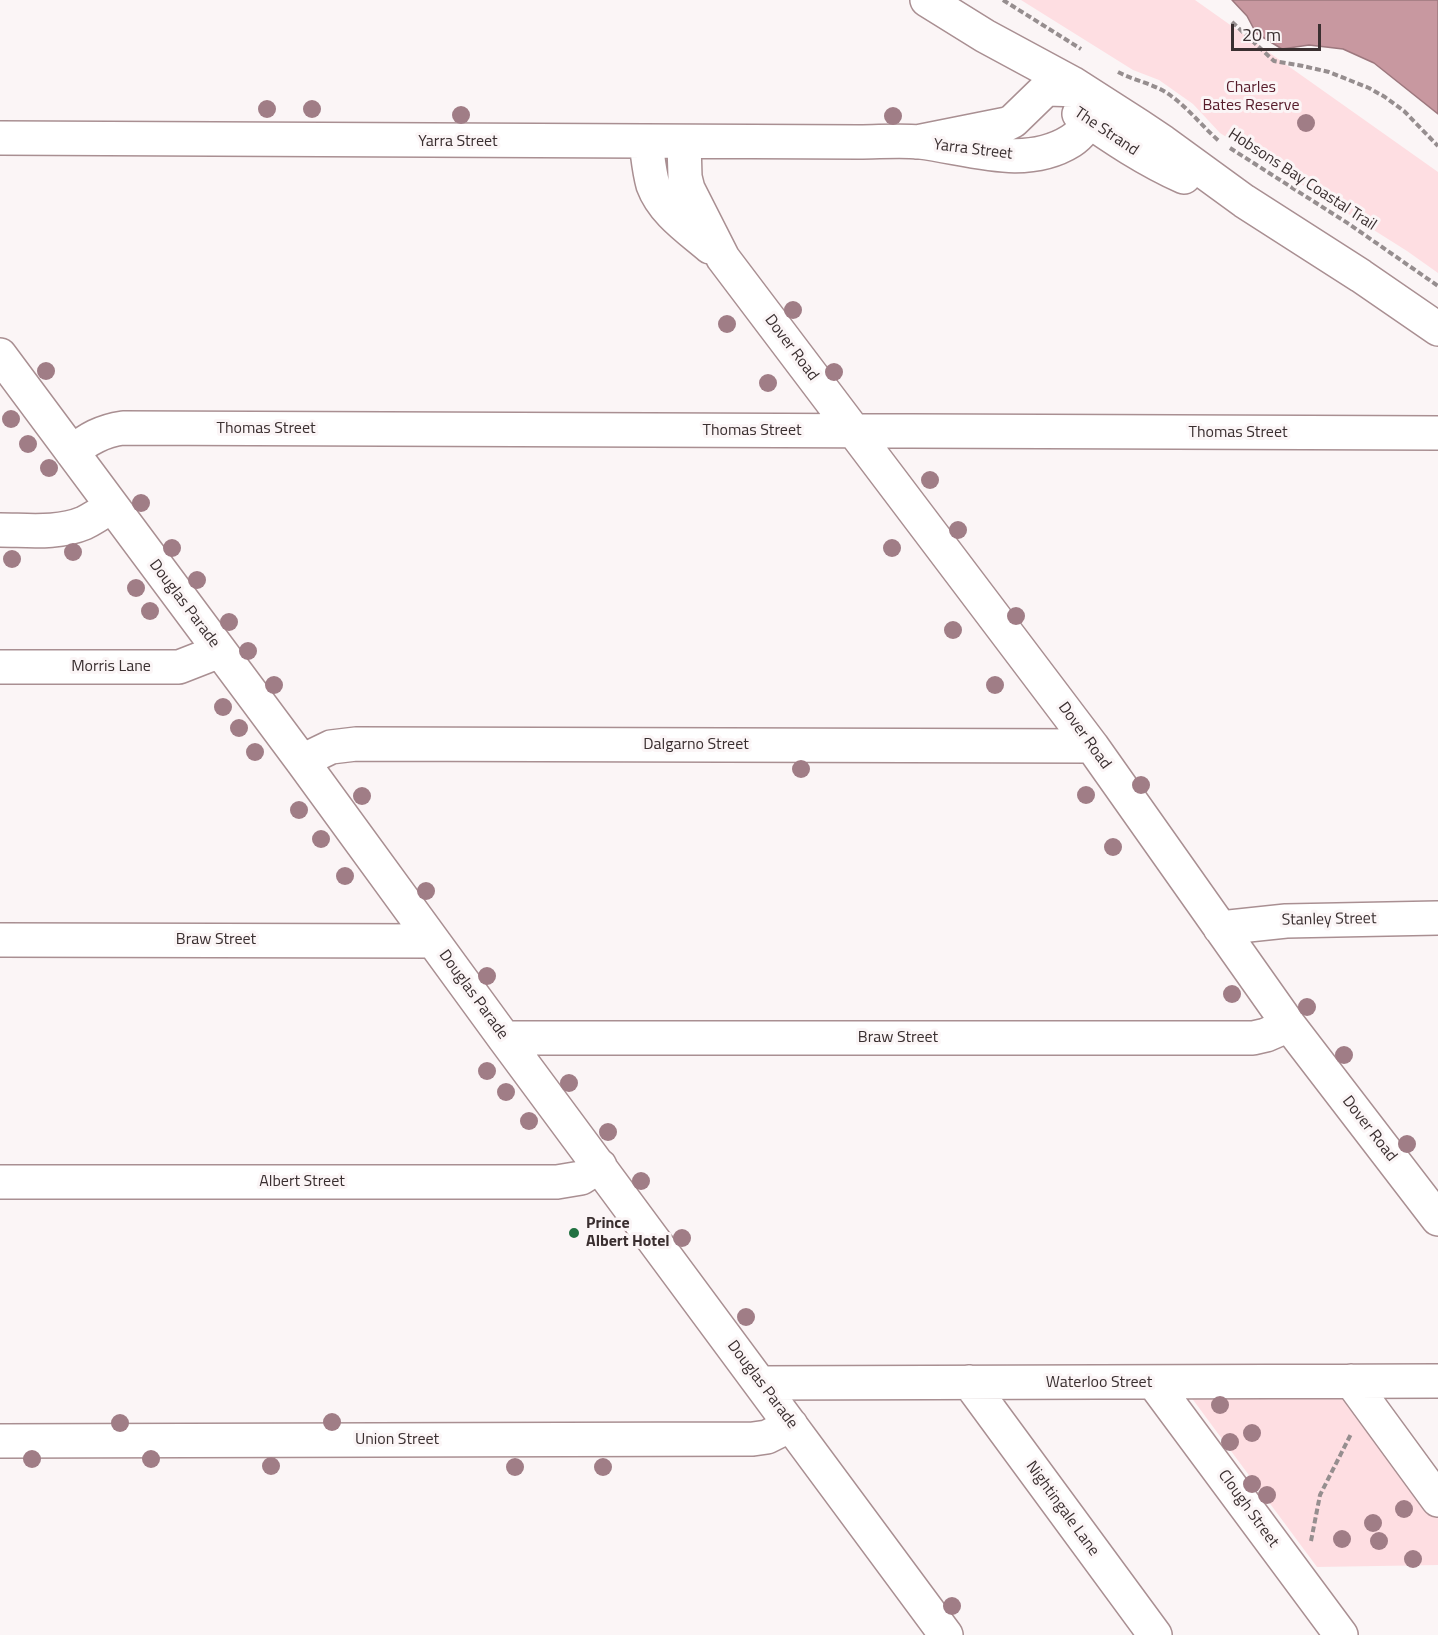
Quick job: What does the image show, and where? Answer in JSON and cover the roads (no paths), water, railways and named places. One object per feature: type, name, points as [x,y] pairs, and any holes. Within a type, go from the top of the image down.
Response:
[{"type":"street","name":"The Strand","points":[[927,0],[985,36],[1051,71],[1163,142],[1244,201],[1361,276],[1438,329]]},
{"type":"street","name":"The Strand","points":[[985,36],[1015,66],[1090,122],[1149,160],[1244,201]]},
{"type":"street","points":[[1046,89],[1082,90],[1090,122]]},
{"type":"street","name":"Yarra Street","points":[[917,142],[1013,122],[1046,89]]},
{"type":"street","name":"Yarra Street","points":[[0,138],[646,143],[917,142],[1000,155],[1030,155],[1050,152],[1071,141],[1090,122]]},
{"type":"street","name":"Dover Road","points":[[684,142],[685,177],[688,189],[723,258],[1092,746],[1289,1025],[1434,1206]]},
{"type":"street","name":"Dover Road","points":[[646,143],[649,168],[659,197],[675,217],[723,258]]},
{"type":"street","name":"Douglas Parade","points":[[0,355],[946,1635]]},
{"type":"street","name":"Thomas Street","points":[[72,452],[95,436],[123,428],[1438,433]]},
{"type":"street","points":[[0,530],[69,527],[88,521],[112,506]]},
{"type":"street","name":"Morris Lane","points":[[0,667],[179,667],[220,651]]},
{"type":"street","name":"Dalgarno Street","points":[[302,761],[330,747],[356,744],[1092,746]]},
{"type":"street","name":"Stanley Street","points":[[1220,928],[1286,921],[1438,918]]},
{"type":"street","name":"Braw Street","points":[[0,940],[433,940]]},
{"type":"street","name":"Braw Street","points":[[504,1038],[1252,1038],[1266,1035],[1289,1025]]},
{"type":"street","name":"Albert Street","points":[[0,1182],[557,1182],[581,1179],[600,1166]]},
{"type":"street","name":"Waterloo Street","points":[[760,1383],[1154,1383],[1360,1393],[1438,1381]]},
{"type":"street","name":"Nightingale Lane","points":[[969,1382],[1155,1635]]},
{"type":"street","name":"Clough Street","points":[[1154,1383],[1341,1635]]},
{"type":"street","points":[[1360,1393],[1438,1500]]},
{"type":"street","name":"Union Street","points":[[0,1441],[753,1439],[767,1437],[791,1425]]},
{"type":"place","name":"Prince Albert Hotel","points":[[574,1233]]},
{"type":"park label","name":"Charles Bates Reserve","points":[[1251,97]]}]
